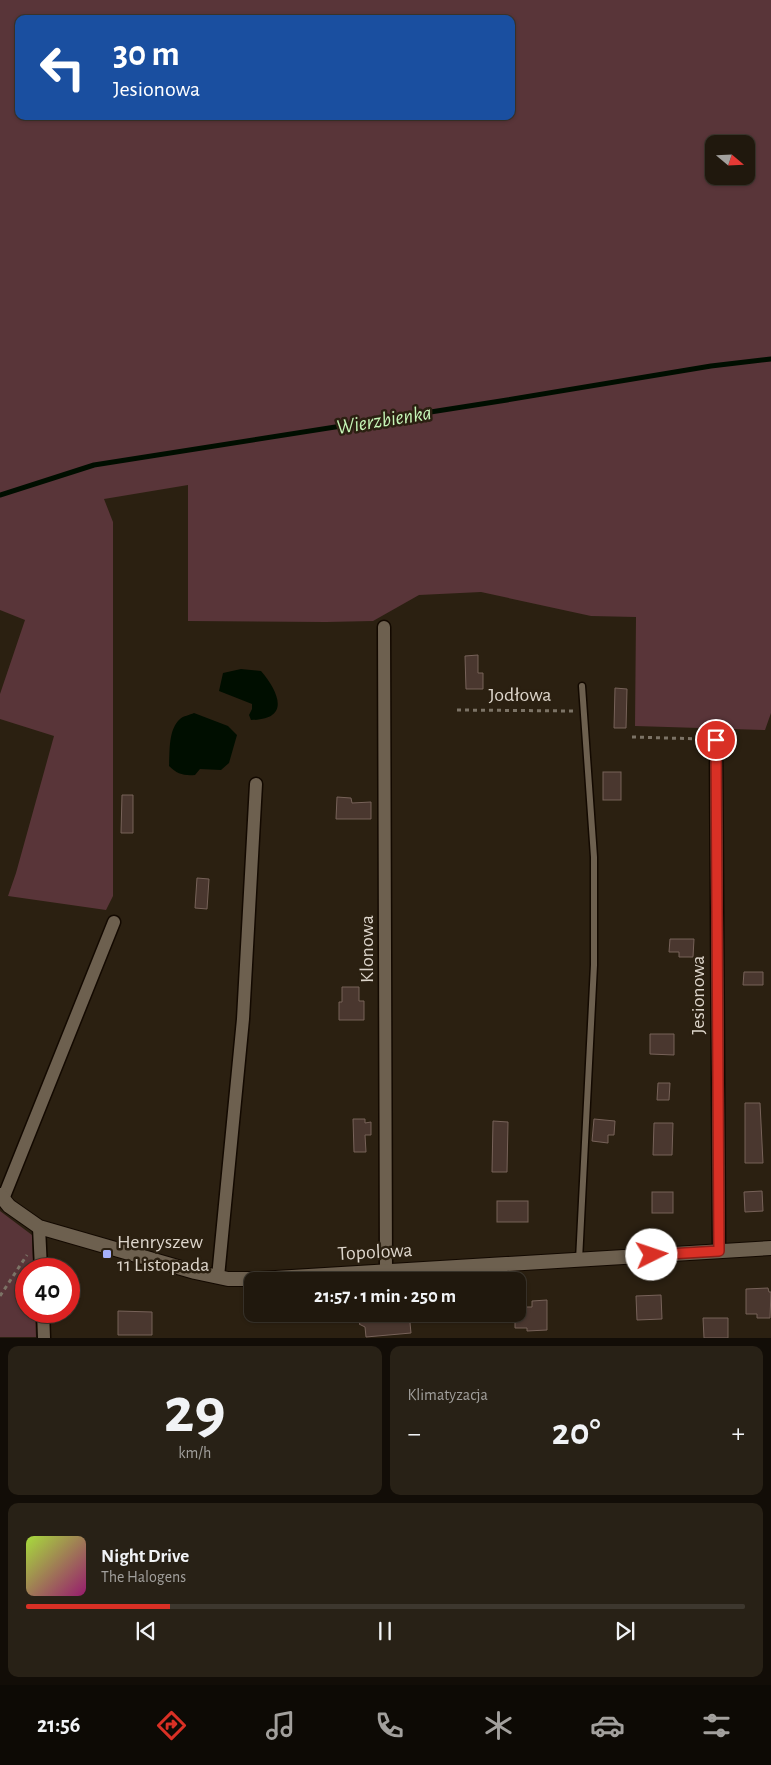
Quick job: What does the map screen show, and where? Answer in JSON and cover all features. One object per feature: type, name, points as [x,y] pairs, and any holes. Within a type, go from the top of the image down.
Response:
[{"type":"street","name":"Klonowa","points":[[384,627],[386,1271]]},
{"type":"street","name":"Jesionowa","points":[[716,740],[719,1251]]},
{"type":"street","points":[[218,1277],[243,1019],[256,784]]},
{"type":"street","points":[[2,1197],[114,922]]},
{"type":"street","name":"Topolowa","points":[[2,1197],[9,1206],[39,1233],[228,1279],[259,1279],[771,1248]]},
{"type":"street","points":[[39,1233],[40,1258]]},
{"type":"street","points":[[43,1323],[44,1338]]},
{"type":"lane","points":[[579,1260],[594,965],[594,857],[582,686]]},
{"type":"path","name":"Jodłowa","points":[[457,710],[583,711]]},
{"type":"path","points":[[632,737],[716,740]]},
{"type":"path","points":[[0,1296],[39,1233]]},
{"type":"shaded area","points":[[0,0],[771,0],[771,713],[765,730],[635,726],[636,617],[591,616],[481,592],[419,595],[373,621],[188,621],[188,485],[104,499],[113,522],[113,896],[106,910],[8,896],[54,736],[0,719],[0,694],[25,620],[0,610]]},
{"type":"shaded area","points":[[241,669],[261,671],[267,679],[273,688],[278,703],[272,715],[264,719],[251,720],[249,715],[252,704],[219,691],[223,673]]},
{"type":"shaded area","points":[[194,713],[228,726],[237,735],[229,763],[221,770],[200,769],[195,775],[187,775],[178,773],[169,766],[170,741],[173,729],[181,718]]},
{"type":"shaded area","points":[[0,1211],[32,1235],[33,1258],[15,1258],[15,1323],[35,1323],[36,1337],[0,1337]]},
{"type":"building","points":[[478,655],[478,673],[483,673],[483,689],[466,689],[465,656]]},
{"type":"building","points":[[615,688],[627,689],[626,728],[614,728]]},
{"type":"building","points":[[603,772],[621,772],[621,800],[603,800]]},
{"type":"building","points":[[122,795],[133,795],[133,833],[121,833]]},
{"type":"building","points":[[337,797],[351,798],[352,803],[371,802],[371,819],[336,819]]},
{"type":"building","points":[[197,878],[209,879],[207,909],[195,908]]},
{"type":"building","points":[[670,939],[694,939],[693,957],[679,957],[679,952],[669,952]]},
{"type":"building","points":[[744,972],[763,972],[763,985],[743,985]]},
{"type":"building","points":[[342,987],[359,987],[359,1001],[364,1001],[364,1020],[339,1020],[339,1002],[342,1002]]},
{"type":"building","points":[[650,1034],[674,1034],[674,1055],[650,1054]]},
{"type":"building","points":[[658,1083],[670,1083],[669,1100],[657,1100]]},
{"type":"building","points":[[745,1103],[760,1103],[763,1163],[745,1163]]},
{"type":"building","points":[[353,1119],[365,1119],[365,1123],[371,1122],[371,1135],[365,1135],[366,1152],[354,1152]]},
{"type":"building","points":[[594,1119],[615,1121],[614,1135],[608,1135],[608,1143],[592,1141]]},
{"type":"building","points":[[493,1121],[508,1122],[507,1172],[492,1172]]},
{"type":"building","points":[[654,1123],[673,1123],[672,1155],[653,1155]]},
{"type":"building","points":[[762,1191],[763,1211],[745,1212],[744,1192]]},
{"type":"building","points":[[652,1192],[673,1192],[673,1213],[652,1213]]},
{"type":"building","points":[[497,1201],[528,1201],[528,1222],[497,1222]]},
{"type":"building","points":[[768,1288],[769,1292],[771,1292],[770,1318],[757,1318],[757,1314],[746,1314],[746,1289]]},
{"type":"building","points":[[661,1295],[662,1319],[637,1320],[636,1296]]},
{"type":"building","points":[[547,1300],[547,1330],[527,1331],[527,1328],[515,1328],[515,1322],[526,1322],[526,1307],[532,1307],[532,1301]]},
{"type":"building","points":[[118,1311],[152,1312],[152,1335],[118,1335]]},
{"type":"building","points":[[703,1318],[728,1318],[728,1338],[704,1338]]},
{"type":"building","points":[[361,1322],[412,1322],[411,1333],[366,1337],[365,1327],[359,1324]]},
{"type":"waterway","name":"Wierzbienka","points":[[0,495],[94,465],[711,366],[771,359]]},
{"type":"place","name":"Henryszew 11 Listopada","points":[[107,1254]]},
{"type":"route","points":[[652,1255],[719,1251],[716,740]]}]
